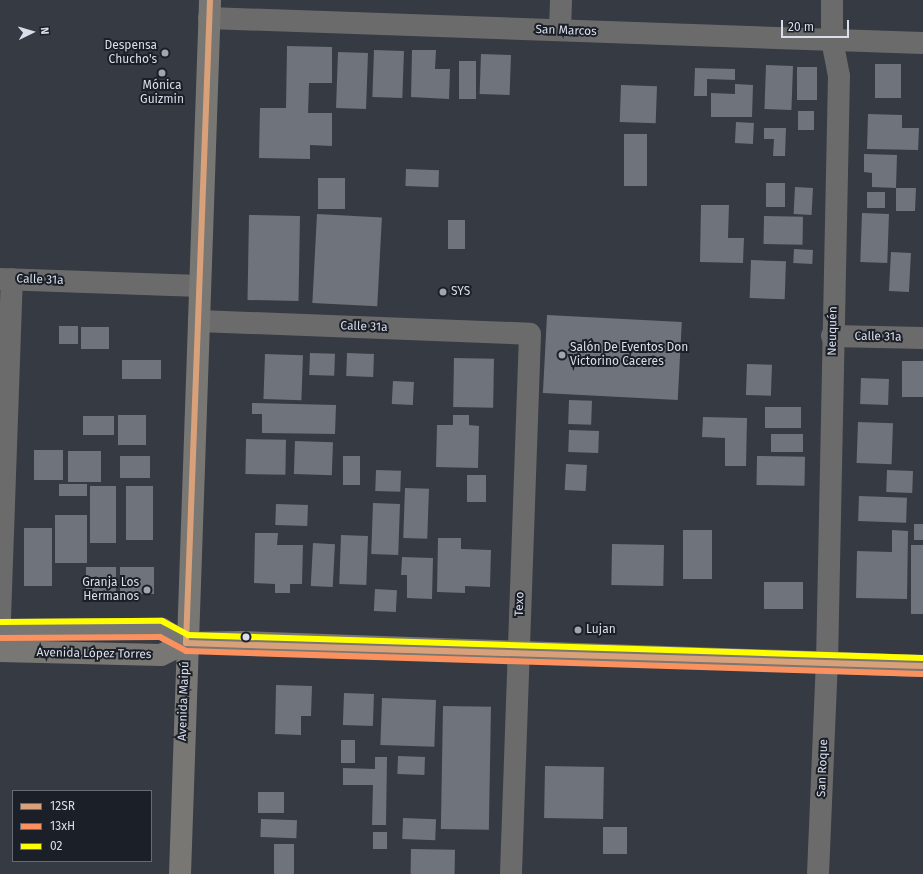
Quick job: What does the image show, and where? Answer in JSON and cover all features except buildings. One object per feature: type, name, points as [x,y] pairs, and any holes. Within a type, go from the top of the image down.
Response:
[{"type":"main road","name":"Avenida Maipú","points":[[180,874],[186,643],[210,9]]},
{"type":"main road","name":"Avenida López Torres","points":[[0,630],[162,629],[186,643]]},
{"type":"main road","name":"Avenida López Torres","points":[[0,651],[161,655],[186,643],[519,651],[923,666]]},
{"type":"street","points":[[560,0],[560,30]]},
{"type":"street","name":"Neuquén","points":[[827,663],[832,336],[839,76],[832,40],[832,0]]},
{"type":"street","name":"San Marcos","points":[[210,9],[560,30],[923,43]]},
{"type":"street","points":[[0,618],[6,279]]},
{"type":"street","name":"Calle 31a","points":[[6,279],[200,286]]},
{"type":"street","name":"Calle 31a","points":[[199,321],[530,334]]},
{"type":"street","name":"Texo","points":[[511,874],[530,334]]},
{"type":"street","name":"Calle 31a","points":[[832,336],[923,338]]},
{"type":"street","name":"San Roque","points":[[818,874],[827,663]]},
{"type":"transit line","name":"12SR","points":[[186,643],[210,0]]},
{"type":"transit line","name":"02","points":[[0,622],[162,621],[188,635],[923,658]]},
{"type":"transit line","name":"13xH","points":[[0,638],[160,637],[186,651],[923,674]]},
{"type":"transit line","name":"12SR","points":[[186,643],[923,666]]},
{"type":"place","name":"Despensa Chucho's","points":[[165,53]]},
{"type":"place","name":"Mónica Guizmin","points":[[162,73]]},
{"type":"place","name":"SYS","points":[[443,292]]},
{"type":"place","name":"Salón De Eventos Don Victorino Caceres","points":[[562,355]]},
{"type":"place","name":"Granja Los Hermanos","points":[[147,590]]},
{"type":"place","name":"Lujan","points":[[578,630]]}]
